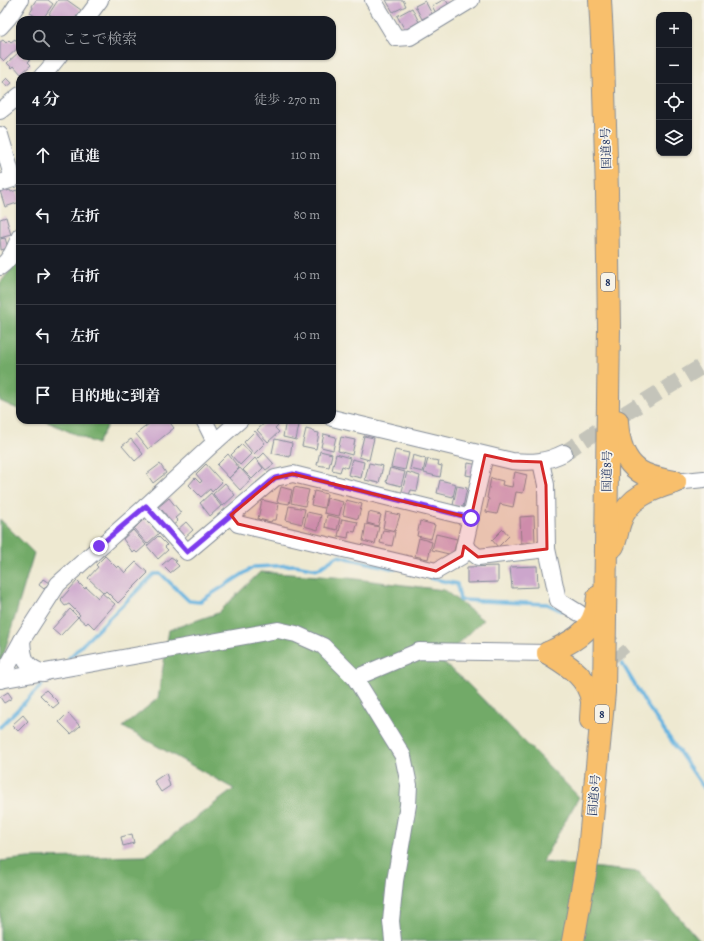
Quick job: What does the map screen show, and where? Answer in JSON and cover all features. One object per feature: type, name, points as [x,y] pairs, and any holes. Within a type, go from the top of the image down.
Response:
[{"type":"highway","name":"国道8号","points":[[573,941],[589,851],[604,692],[609,328],[607,176],[600,0]]},
{"type":"highway","points":[[609,328],[618,436],[622,449],[629,461],[639,472],[675,482]]},
{"type":"highway","points":[[548,653],[576,639],[588,628],[595,614],[597,598],[620,522],[624,512],[632,501],[655,488],[675,482]]},
{"type":"highway","points":[[548,653],[572,668],[586,685],[592,701],[589,851]]},
{"type":"street","points":[[0,27],[9,17],[20,0]]},
{"type":"street","points":[[88,16],[100,0]]},
{"type":"street","points":[[373,0],[396,38],[410,37],[471,0]]},
{"type":"street","points":[[45,72],[56,60]]},
{"type":"street","points":[[0,111],[16,99]]},
{"type":"street","points":[[0,134],[13,179],[0,183]]},
{"type":"street","points":[[0,266],[6,262],[16,247]]},
{"type":"street","points":[[336,419],[512,461],[541,462],[564,452]]},
{"type":"street","points":[[206,424],[215,442]]},
{"type":"street","points":[[0,680],[22,640],[58,584],[235,424]]},
{"type":"street","points":[[231,515],[238,524],[436,571],[462,556],[486,455]]},
{"type":"street","points":[[541,462],[546,485],[547,549],[558,600],[579,613]]},
{"type":"street","points":[[146,506],[187,552],[275,478],[293,474],[471,518]]},
{"type":"street","points":[[675,482],[704,479]]},
{"type":"street","points":[[464,546],[478,557],[547,549]]},
{"type":"street","points":[[0,680],[278,630],[296,634],[322,646],[355,678],[403,756],[409,785],[408,805],[395,881],[391,921],[393,941]]},
{"type":"street","points":[[22,640],[24,659],[28,665],[35,670],[44,673]]},
{"type":"street","points":[[355,678],[419,651],[548,653]]},
{"type":"highlighted area","points":[[485,455],[512,461],[541,462],[546,485],[547,549],[478,557],[464,546],[462,556],[436,571],[238,524],[231,515],[275,478],[293,474],[471,518]]},
{"type":"green space","points":[[16,263],[16,408],[0,401],[0,283]]},
{"type":"green space","points":[[52,424],[108,424],[97,444]]},
{"type":"green space","points":[[0,519],[34,553],[0,667]]},
{"type":"green space","points":[[260,572],[348,578],[444,590],[483,620],[441,661],[463,679],[579,797],[542,862],[639,872],[700,941],[0,941],[0,861],[28,858],[145,856],[234,789],[123,727],[158,698],[169,630],[218,613]]},
{"type":"building","points":[[36,0],[48,0],[53,4],[45,16],[35,16],[30,13],[33,8],[32,6]]},
{"type":"building","points":[[58,0],[67,0],[81,10],[77,16],[52,16],[49,14]]},
{"type":"building","points":[[386,0],[403,0],[406,6],[393,12]]},
{"type":"building","points":[[446,0],[450,7],[437,15],[432,6]]},
{"type":"building","points":[[425,1],[432,14],[422,19],[415,6]]},
{"type":"building","points":[[412,8],[419,22],[405,30],[397,16]]},
{"type":"building","points":[[15,39],[16,40],[16,50],[4,61],[0,57],[0,42],[3,40],[6,43],[9,40],[11,42]]},
{"type":"building","points":[[16,55],[16,60],[30,60],[28,62],[31,65],[23,72],[19,72],[14,66],[12,68],[7,63]]},
{"type":"building","points":[[7,78],[12,83],[7,87],[3,82]]},
{"type":"building","points":[[7,189],[7,191],[10,190],[11,192],[16,190],[16,203],[5,207],[0,191]]},
{"type":"building","points":[[6,217],[11,235],[0,238],[0,219]]},
{"type":"building","points":[[5,238],[8,248],[1,250],[0,239]]},
{"type":"building","points":[[149,424],[171,424],[174,428],[148,449],[136,434]]},
{"type":"building","points":[[264,424],[277,424],[278,425],[275,428],[279,432],[268,442],[257,430]]},
{"type":"building","points":[[285,424],[299,424],[296,440],[283,437]]},
{"type":"building","points":[[306,429],[319,433],[316,449],[302,446]]},
{"type":"building","points":[[255,431],[265,443],[254,454],[244,442]]},
{"type":"building","points":[[324,434],[336,437],[333,450],[321,447]]},
{"type":"building","points":[[364,436],[374,438],[369,460],[359,457]]},
{"type":"building","points":[[341,437],[355,440],[352,455],[338,451]]},
{"type":"building","points":[[131,439],[143,454],[135,461],[122,446]]},
{"type":"building","points":[[275,439],[292,443],[290,457],[272,453]]},
{"type":"building","points":[[242,444],[251,454],[240,465],[231,455]]},
{"type":"building","points":[[395,450],[409,453],[405,470],[391,467]]},
{"type":"building","points":[[320,451],[332,454],[329,467],[317,465]]},
{"type":"building","points":[[264,453],[274,464],[266,470],[257,460]]},
{"type":"building","points":[[228,454],[239,468],[229,478],[217,465]]},
{"type":"building","points":[[336,454],[350,458],[347,468],[342,466],[340,472],[332,470]]},
{"type":"building","points":[[413,455],[426,459],[423,472],[410,469]]},
{"type":"building","points":[[255,458],[263,468],[252,479],[243,470]]},
{"type":"building","points":[[352,459],[364,462],[361,478],[348,475]]},
{"type":"building","points":[[428,459],[439,461],[438,465],[442,466],[440,477],[424,473]]},
{"type":"building","points":[[369,463],[383,466],[379,483],[365,480]]},
{"type":"building","points":[[468,463],[479,465],[477,477],[466,475]]},
{"type":"building","points":[[160,464],[166,473],[153,483],[147,474]]},
{"type":"building","points":[[206,464],[222,482],[212,492],[210,489],[201,497],[189,485],[195,478],[200,483],[202,481],[196,474]]},
{"type":"building","points":[[240,468],[251,480],[240,490],[229,478]]},
{"type":"building","points":[[390,468],[405,472],[401,486],[386,482]]},
{"type":"building","points":[[407,472],[420,476],[417,491],[411,490],[408,497],[401,495]]},
{"type":"building","points":[[515,472],[527,475],[523,493],[516,492],[513,507],[500,504],[497,514],[486,512],[491,478],[503,481],[502,485],[512,487]]},
{"type":"building","points":[[440,480],[456,484],[453,497],[437,493]]},
{"type":"building","points":[[225,483],[235,495],[223,506],[213,494]]},
{"type":"building","points":[[457,486],[467,488],[463,507],[453,505]]},
{"type":"building","points":[[281,487],[292,490],[289,504],[277,502]]},
{"type":"building","points":[[294,487],[309,490],[305,506],[291,503]]},
{"type":"building","points":[[314,491],[327,494],[324,508],[311,505]]},
{"type":"building","points":[[211,493],[221,506],[210,516],[200,503]]},
{"type":"building","points":[[169,498],[181,513],[175,518],[178,521],[171,527],[164,518],[167,516],[162,510],[160,512],[157,508]]},
{"type":"building","points":[[327,498],[343,502],[339,516],[324,513]]},
{"type":"building","points":[[262,500],[279,504],[276,520],[272,520],[271,522],[258,519]]},
{"type":"building","points":[[346,500],[362,504],[358,519],[343,515]]},
{"type":"building","points":[[289,506],[305,509],[302,524],[286,520]]},
{"type":"building","points":[[307,512],[321,515],[318,530],[304,526]]},
{"type":"building","points":[[369,512],[381,515],[378,526],[367,523]]},
{"type":"building","points":[[386,512],[400,515],[395,531],[383,528]]},
{"type":"building","points":[[327,515],[340,518],[337,530],[325,527]]},
{"type":"building","points":[[534,516],[535,542],[531,542],[531,545],[525,545],[524,543],[521,543],[520,517]]},
{"type":"building","points":[[144,519],[159,533],[147,544],[134,529]]},
{"type":"building","points":[[342,519],[358,522],[355,532],[349,531],[348,538],[338,536]]},
{"type":"building","points":[[420,521],[435,525],[431,539],[417,536]]},
{"type":"building","points":[[186,522],[193,530],[183,539],[176,531]]},
{"type":"building","points":[[366,524],[379,527],[375,544],[363,541]]},
{"type":"building","points":[[503,529],[509,536],[498,547],[492,540]]},
{"type":"building","points":[[133,530],[146,545],[137,553],[135,551],[133,553],[123,539]]},
{"type":"building","points":[[383,530],[395,532],[392,546],[380,543]]},
{"type":"building","points":[[436,534],[457,539],[453,555],[432,550]]},
{"type":"building","points":[[158,536],[167,545],[165,547],[168,550],[158,559],[147,546]]},
{"type":"building","points":[[419,538],[432,542],[428,559],[415,556]]},
{"type":"building","points":[[105,556],[117,568],[119,566],[125,573],[136,562],[148,573],[118,603],[106,591],[104,593],[88,578],[98,567],[96,565]]},
{"type":"building","points":[[171,557],[177,561],[175,562],[179,566],[170,573],[162,565]]},
{"type":"building","points":[[498,566],[498,582],[467,583],[467,567]]},
{"type":"building","points":[[537,566],[538,587],[512,588],[510,567]]},
{"type":"building","points":[[43,579],[49,583],[44,589],[39,585]]},
{"type":"building","points":[[77,581],[98,598],[102,593],[115,604],[94,628],[88,622],[86,624],[78,617],[80,615],[69,604],[65,606],[61,601],[61,599]]},
{"type":"building","points":[[70,609],[78,617],[60,636],[52,629]]},
{"type":"building","points":[[46,690],[59,703],[53,708],[40,695]]},
{"type":"building","points":[[8,692],[12,698],[4,703],[0,697]]},
{"type":"building","points":[[68,713],[80,726],[71,734],[59,722]]},
{"type":"building","points":[[23,715],[28,721],[18,731],[12,725]]},
{"type":"building","points":[[166,773],[170,786],[161,792],[154,781]]},
{"type":"building","points":[[132,834],[134,843],[123,846],[121,837]]},
{"type":"waterway","points":[[69,658],[154,574],[161,574],[189,601],[199,602],[254,567],[295,565],[318,569],[338,556],[395,569]]},
{"type":"waterway","points":[[430,578],[457,584],[460,600],[547,604],[562,611]]},
{"type":"waterway","points":[[622,663],[646,704],[704,788]]},
{"type":"waterway","points":[[0,727],[42,685]]},
{"type":"tunnel","points":[[564,453],[611,422],[704,365]]},
{"type":"tunnel","points":[[602,631],[623,657]]},
{"type":"route","points":[[99,546],[146,506],[187,552],[275,478],[293,474],[471,518]]}]
